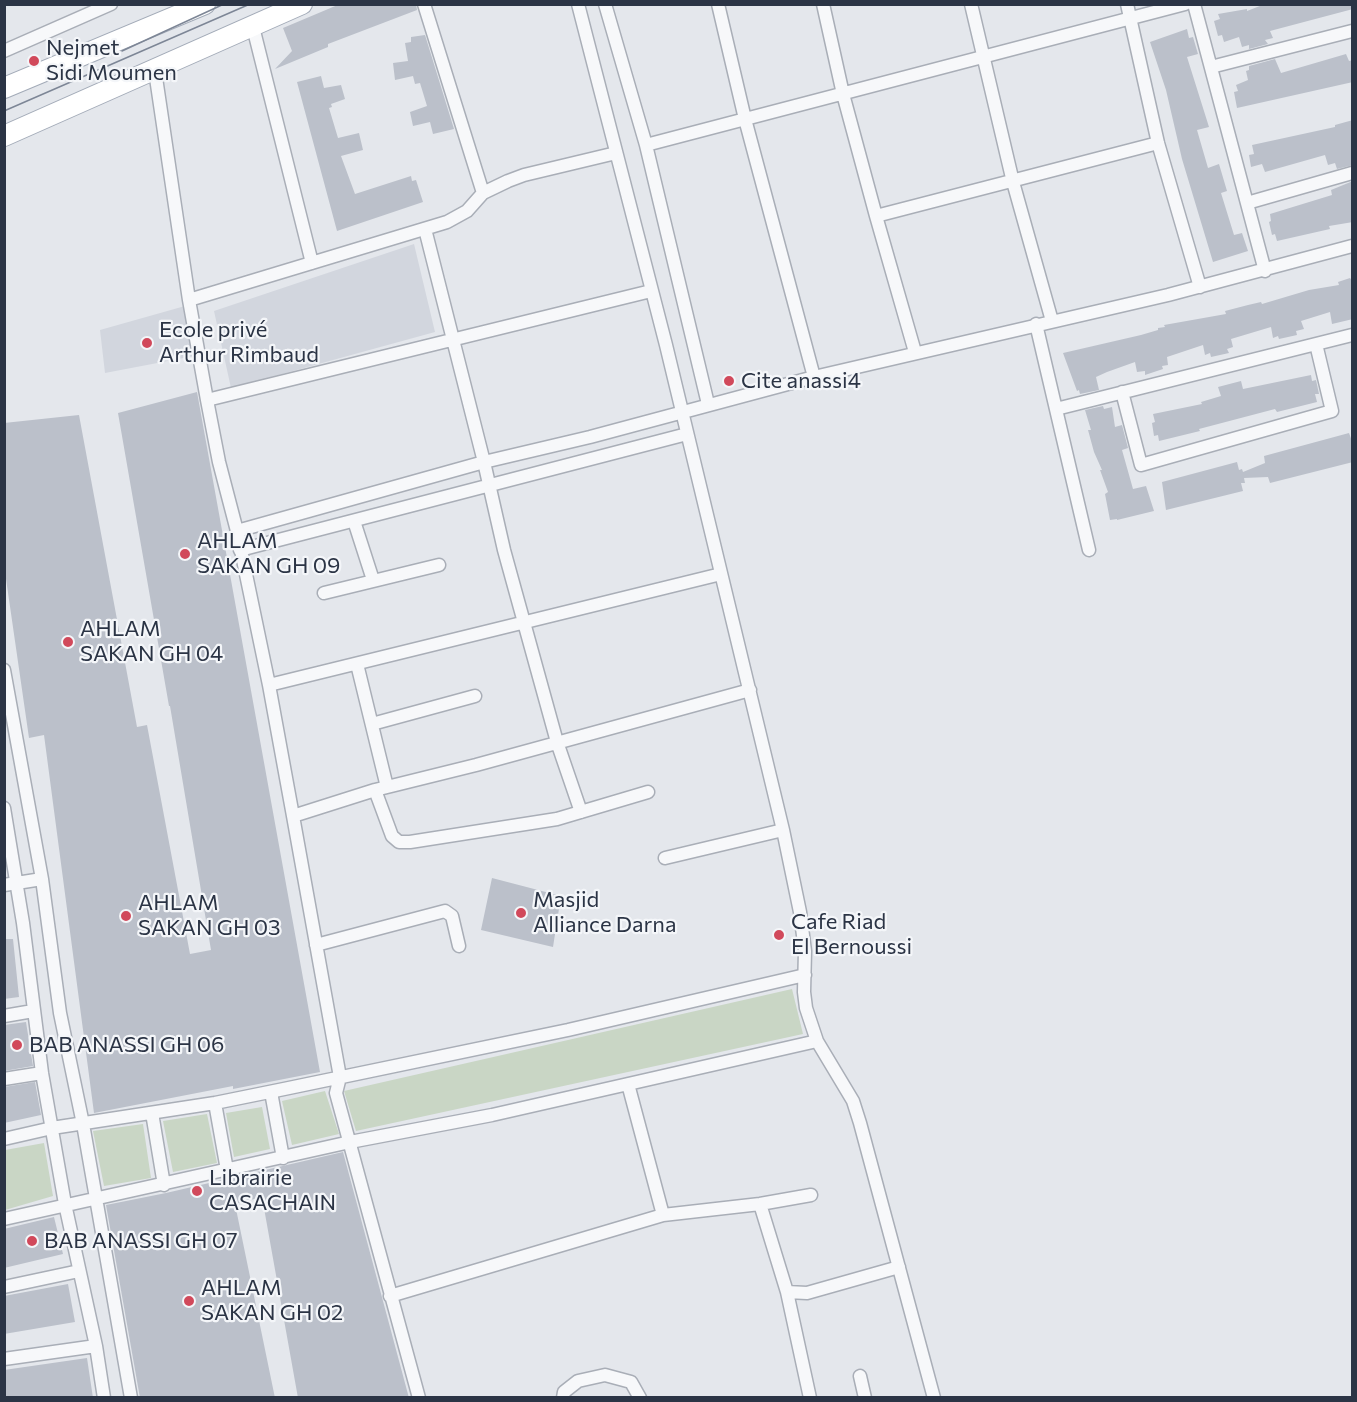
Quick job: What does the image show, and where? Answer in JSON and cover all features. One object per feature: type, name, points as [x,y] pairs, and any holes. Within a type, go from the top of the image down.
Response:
[{"type":"main road","points":[[4,88],[205,4]]},
{"type":"main road","points":[[4,136],[302,4]]},
{"type":"street","points":[[4,51],[111,4]]},
{"type":"street","points":[[424,4],[483,193]]},
{"type":"street","points":[[578,4],[682,411],[783,830],[800,912],[805,951],[806,1008],[817,1041],[853,1101],[933,1398]]},
{"type":"street","points":[[605,4],[646,145],[708,404]]},
{"type":"street","points":[[718,4],[745,119],[814,376]]},
{"type":"street","points":[[823,4],[843,94],[915,352]]},
{"type":"street","points":[[971,4],[1013,182],[1052,321]]},
{"type":"street","points":[[1127,4],[1158,143],[1200,287]]},
{"type":"street","points":[[646,145],[1185,4]]},
{"type":"street","points":[[1194,4],[1265,270]]},
{"type":"street","points":[[253,27],[312,263]]},
{"type":"street","points":[[1211,67],[1353,31]]},
{"type":"street","points":[[154,71],[189,300],[207,400],[269,685],[340,1077],[336,1093],[419,1398]]},
{"type":"street","points":[[876,216],[1158,143]]},
{"type":"street","points":[[189,300],[447,222],[467,211],[483,193],[524,175],[616,153]]},
{"type":"street","points":[[1247,202],[1353,173]]},
{"type":"street","points":[[425,229],[524,622],[557,742],[581,812]]},
{"type":"street","points":[[237,531],[484,462],[590,438],[814,376],[1200,287],[1353,246]]},
{"type":"street","points":[[207,400],[651,291]]},
{"type":"street","points":[[1036,324],[1089,550]]},
{"type":"street","points":[[1056,409],[1353,335]]},
{"type":"street","points":[[1122,392],[1141,465],[1332,411],[1316,344]]},
{"type":"street","points":[[240,550],[687,434]]},
{"type":"street","points":[[354,521],[373,580]]},
{"type":"street","points":[[324,593],[439,565]]},
{"type":"street","points":[[269,685],[721,574]]},
{"type":"street","points":[[357,664],[372,724],[381,788],[392,836],[399,842],[557,819],[648,792]]},
{"type":"street","points":[[4,670],[42,879],[60,1014],[83,1124],[94,1198],[131,1398]]},
{"type":"street","points":[[293,816],[381,788],[750,690]]},
{"type":"street","points":[[372,724],[475,696]]},
{"type":"street","points":[[5,815],[10,884],[65,1204],[96,1346],[104,1398]]},
{"type":"street","points":[[665,858],[783,830]]},
{"type":"street","points":[[10,884],[42,879]]},
{"type":"street","points":[[316,945],[445,911],[452,916],[459,946]]},
{"type":"street","points":[[4,1139],[52,1128],[271,1092],[568,1030],[805,975]]},
{"type":"street","points":[[4,1016],[33,1011]]},
{"type":"street","points":[[4,1219],[350,1142],[492,1115],[817,1041]]},
{"type":"street","points":[[4,1079],[42,1072]]},
{"type":"street","points":[[628,1084],[663,1215]]},
{"type":"street","points":[[271,1092],[283,1158]]},
{"type":"street","points":[[215,1103],[227,1170]]},
{"type":"street","points":[[152,1113],[164,1185]]},
{"type":"street","points":[[390,1296],[663,1215],[760,1204],[811,1195]]},
{"type":"street","points":[[760,1204],[787,1292],[810,1398]]},
{"type":"street","points":[[787,1292],[807,1293],[899,1268]]},
{"type":"street","points":[[4,1287],[80,1271]]},
{"type":"street","points":[[4,1359],[96,1346]]},
{"type":"street","points":[[563,1398],[564,1392],[578,1381],[605,1375],[631,1382],[640,1398]]},
{"type":"street","points":[[860,1376],[865,1398]]},
{"type":"shaded area","points":[[414,244],[435,332],[231,388],[214,311]]},
{"type":"shaded area","name":"Ecole privé Arthur Rimbaud","points":[[185,306],[194,356],[105,373],[100,330]]},
{"type":"green space","points":[[792,989],[803,1034],[356,1131],[344,1091]]},
{"type":"green space","points":[[325,1091],[339,1134],[292,1145],[282,1101]]},
{"type":"green space","points":[[262,1107],[270,1149],[234,1157],[226,1113]]},
{"type":"green space","points":[[207,1114],[217,1163],[173,1172],[163,1121]]},
{"type":"green space","points":[[143,1124],[151,1178],[104,1186],[93,1131]]},
{"type":"green space","points":[[44,1143],[53,1196],[5,1210],[5,1150]]},
{"type":"building","points":[[340,4],[416,4],[417,10],[328,44],[328,47],[275,69],[292,51],[283,28]]},
{"type":"building","points":[[1265,4],[1353,4],[1353,9],[1270,31],[1273,38],[1265,40],[1268,44],[1249,49],[1249,45],[1242,47],[1239,37],[1224,42],[1222,35],[1218,36],[1214,21],[1220,19],[1218,14],[1247,9],[1247,11]]},
{"type":"building","points":[[1187,29],[1189,38],[1193,37],[1198,54],[1187,57],[1209,127],[1197,130],[1208,168],[1219,164],[1227,191],[1221,193],[1234,235],[1242,233],[1248,251],[1213,262],[1182,159],[1166,90],[1150,42]]},
{"type":"building","points":[[425,35],[454,129],[433,134],[430,122],[413,126],[410,112],[427,106],[420,83],[415,84],[413,76],[395,80],[393,63],[408,61],[405,43],[411,42],[411,37]]},
{"type":"building","points":[[1346,54],[1349,61],[1353,60],[1353,82],[1237,108],[1234,92],[1238,91],[1236,85],[1248,80],[1246,71],[1249,70],[1249,66],[1275,59],[1281,73]]},
{"type":"building","points":[[321,76],[324,88],[341,85],[345,99],[331,104],[332,107],[329,108],[338,138],[359,133],[363,150],[341,156],[355,194],[411,176],[412,181],[416,180],[423,202],[337,231],[297,82]]},
{"type":"building","points":[[1353,120],[1353,165],[1337,169],[1335,163],[1328,165],[1325,155],[1265,172],[1262,164],[1251,167],[1249,155],[1254,154],[1252,145],[1335,127],[1335,125]]},
{"type":"building","points":[[1353,181],[1353,222],[1329,226],[1330,229],[1277,241],[1275,234],[1272,235],[1270,214],[1332,195],[1331,190]]},
{"type":"building","points":[[1350,278],[1353,282],[1353,319],[1332,324],[1330,312],[1301,321],[1304,329],[1296,331],[1297,335],[1279,339],[1278,336],[1273,338],[1271,327],[1231,339],[1233,347],[1227,349],[1229,353],[1211,357],[1210,353],[1205,355],[1203,345],[1167,357],[1168,365],[1145,375],[1145,371],[1137,372],[1135,362],[1096,377],[1099,390],[1080,394],[1079,390],[1077,391],[1063,353],[1141,335],[1165,327],[1164,325],[1226,314],[1225,311],[1248,305],[1261,302],[1262,304],[1309,290],[1339,285],[1338,282]]},
{"type":"building","points":[[1311,375],[1312,381],[1316,380],[1319,394],[1315,394],[1317,402],[1277,412],[1275,409],[1159,441],[1158,435],[1154,436],[1153,414],[1202,404],[1201,402],[1221,396],[1218,387],[1241,381],[1243,389]]},
{"type":"building","points":[[197,392],[320,1072],[94,1113],[44,735],[29,738],[4,565],[4,423],[79,415],[137,727],[147,725],[190,954],[211,950],[118,413]]},
{"type":"building","points":[[1103,406],[1104,409],[1112,407],[1115,427],[1122,425],[1128,448],[1122,450],[1133,489],[1146,486],[1154,511],[1110,520],[1105,494],[1108,492],[1094,452],[1085,410]]},
{"type":"building","points":[[1349,433],[1353,444],[1353,462],[1270,483],[1268,477],[1244,478],[1245,483],[1241,483],[1243,491],[1166,510],[1162,482],[1237,462],[1239,470],[1242,469],[1243,472],[1265,463],[1264,456]]},
{"type":"building","name":"Masjid Alliance Darna","points":[[492,878],[561,896],[553,947],[481,930]]},
{"type":"building","points":[[4,939],[13,939],[19,997],[4,999]]},
{"type":"building","name":"BAB ANASSI GH 06","points":[[26,1022],[33,1066],[4,1071],[4,1025]]},
{"type":"building","points":[[35,1082],[41,1115],[4,1123],[4,1087]]},
{"type":"building","points":[[343,1152],[409,1398],[298,1398],[262,1197],[235,1204],[275,1398],[140,1398],[106,1205]]},
{"type":"building","name":"BAB ANASSI GH 07","points":[[54,1217],[63,1254],[4,1268],[4,1229]]},
{"type":"building","points":[[68,1284],[75,1322],[4,1334],[4,1296]]},
{"type":"building","points":[[87,1358],[93,1398],[4,1398],[4,1370]]},
{"type":"tram line","points":[[122,51],[224,4]]},
{"type":"tram line","points":[[4,111],[250,4]]},
{"type":"place","name":"Nejmet Sidi Moumen","points":[[34,61]]},
{"type":"place","name":"Ecole privé Arthur Rimbaud","points":[[147,343]]},
{"type":"place","name":"Cite anassi4","points":[[729,381]]},
{"type":"place","name":"AHLAM SAKAN GH 09","points":[[185,554]]},
{"type":"place","name":"AHLAM SAKAN GH 04","points":[[68,642]]},
{"type":"place","name":"Masjid Alliance Darna","points":[[521,913]]},
{"type":"place","name":"AHLAM SAKAN GH 03","points":[[126,916]]},
{"type":"place","name":"Cafe Riad El Bernoussi","points":[[779,935]]},
{"type":"place","name":"BAB ANASSI GH 06","points":[[17,1045]]},
{"type":"place","name":"Librairie CASACHAIN","points":[[197,1191]]},
{"type":"place","name":"BAB ANASSI GH 07","points":[[32,1241]]},
{"type":"place","name":"AHLAM SAKAN GH 02","points":[[189,1301]]}]
